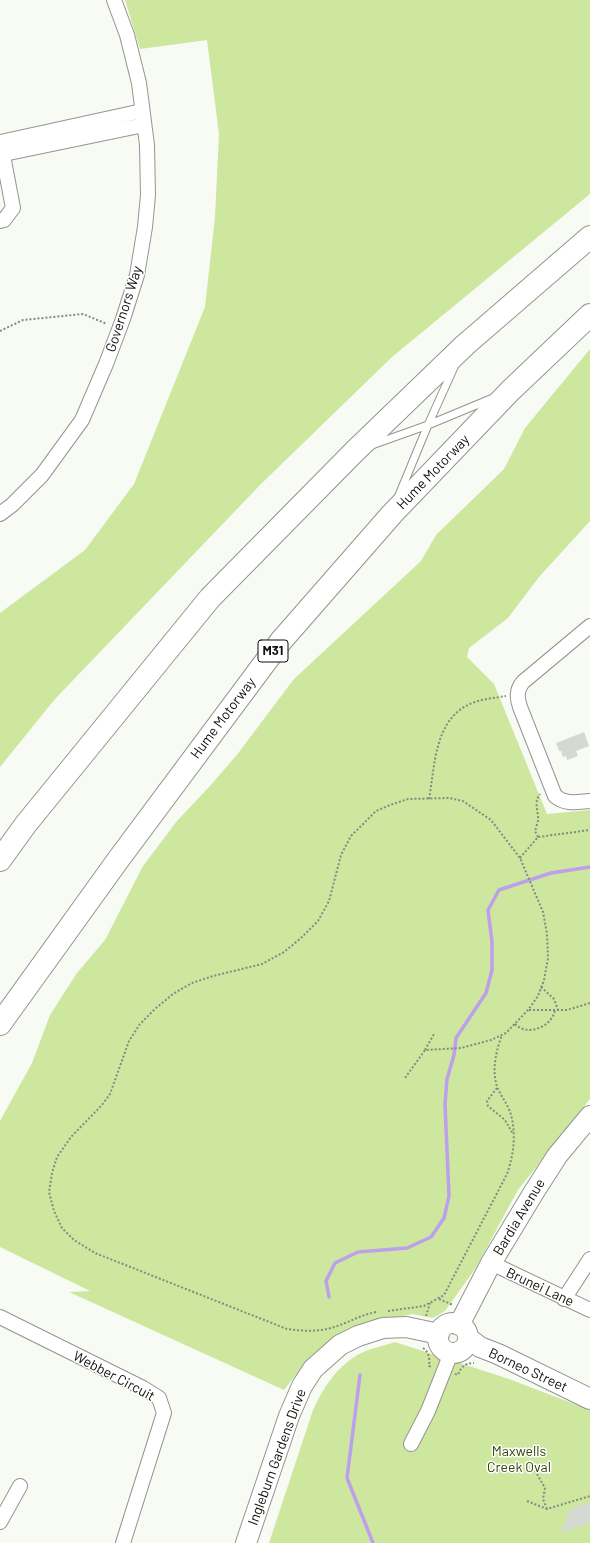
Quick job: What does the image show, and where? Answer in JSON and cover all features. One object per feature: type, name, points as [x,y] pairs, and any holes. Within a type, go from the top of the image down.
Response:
[{"type":"highway","points":[[0,860],[26,824],[210,598],[355,451],[464,345],[590,237]]},
{"type":"highway","name":"Hume Motorway","points":[[0,1024],[118,860],[281,641],[392,514],[510,391],[590,315]]},
{"type":"street","name":"Governors Way","points":[[0,514],[12,505],[42,475],[82,420],[106,364],[137,275],[146,227],[148,195],[147,145],[139,83],[128,35],[114,0]]},
{"type":"street","points":[[2,145],[142,111]]},
{"type":"street","points":[[2,145],[144,125]]},
{"type":"street","points":[[0,221],[4,220],[13,208],[2,145]]},
{"type":"street","points":[[590,626],[522,682],[518,690],[518,695],[520,707],[555,796],[568,802],[590,801]]},
{"type":"street","name":"Bardia Avenue","points":[[463,1331],[491,1263],[557,1156],[590,1116]]},
{"type":"street","points":[[564,1299],[590,1259]]},
{"type":"street","name":"Brunei Lane","points":[[491,1263],[564,1299],[590,1310]]},
{"type":"street","name":"Webber Circuit","points":[[0,1317],[143,1388],[159,1398],[164,1413],[123,1543]]},
{"type":"street","points":[[455,1324],[463,1331],[466,1345],[460,1352],[451,1353],[442,1348],[439,1344],[439,1334],[445,1326],[455,1324]]},
{"type":"street","name":"Ingleburn Gardens Drive","points":[[246,1543],[289,1416],[302,1386],[313,1369],[340,1345],[358,1336],[383,1328],[406,1326],[439,1334]]},
{"type":"street","name":"Borneo Street","points":[[463,1331],[480,1348],[498,1354],[590,1399]]},
{"type":"street","points":[[410,1444],[428,1411],[451,1353]]},
{"type":"street","points":[[0,1522],[20,1486]]},
{"type":"lane","points":[[392,514],[428,425],[464,345]]},
{"type":"lane","points":[[355,451],[428,425],[510,391]]},
{"type":"path","points":[[0,331],[23,320],[83,314],[119,329]]},
{"type":"path","points":[[429,799],[440,736],[448,722],[468,705],[483,700],[506,696]]},
{"type":"path","points":[[538,837],[535,831],[538,820],[536,806],[538,797],[541,793]]},
{"type":"path","points":[[380,1312],[331,1328],[315,1331],[287,1329],[95,1253],[74,1240],[62,1228],[54,1211],[49,1192],[52,1173],[58,1156],[71,1137],[102,1106],[110,1094],[129,1041],[140,1024],[156,1008],[173,994],[192,983],[213,976],[262,964],[284,952],[301,938],[318,921],[329,901],[341,855],[351,836],[376,811],[408,799],[449,798],[463,801],[491,820],[520,858],[544,912],[548,944],[548,958],[544,980],[538,996],[528,1010],[502,1035],[491,1040],[461,1048],[425,1050]]},
{"type":"path","points":[[520,858],[538,837],[590,830]]},
{"type":"path","points":[[515,1024],[519,1028],[528,1030],[542,1026],[554,1016],[557,1010],[554,999],[541,987]]},
{"type":"path","points":[[528,1010],[567,1010],[590,1002]]},
{"type":"path","points":[[405,1078],[425,1050],[434,1034]]},
{"type":"path","points":[[388,1311],[424,1306],[444,1295],[507,1174],[512,1160],[514,1135],[513,1120],[498,1088],[495,1075],[495,1058],[502,1035]]},
{"type":"path","points":[[498,1088],[486,1101],[488,1106],[505,1120],[514,1135]]},
{"type":"path","points":[[422,1347],[426,1350],[430,1358],[429,1366]]},
{"type":"path","points":[[533,1467],[545,1488],[543,1499],[547,1510]]},
{"type":"path","points":[[527,1501],[547,1510],[590,1496]]},
{"type":"green space","points":[[125,0],[590,0],[590,194],[392,357],[260,485],[55,699],[0,767],[0,613],[85,550],[134,484],[205,307],[215,217],[219,134],[207,40],[140,49]]},
{"type":"green space","points":[[590,349],[590,521],[539,577],[508,618],[469,648],[467,657],[494,684],[547,814],[590,810],[590,1099],[518,1190],[475,1269],[445,1311],[433,1318],[412,1314],[368,1324],[335,1337],[308,1359],[284,1390],[69,1292],[90,1291],[0,1247],[0,1121],[32,1063],[50,1015],[77,973],[105,940],[143,866],[177,821],[236,756],[294,679],[421,561],[436,535],[504,469],[525,428]]},
{"type":"green space","name":"Maxwells Creek Oval","points":[[395,1342],[509,1379],[590,1410],[590,1543],[269,1543],[313,1410],[326,1386],[336,1372],[349,1360],[371,1349]]},
{"type":"building","points":[[584,732],[589,746],[576,751],[578,756],[567,760],[566,756],[563,757],[561,751],[559,751],[556,743]]},
{"type":"building","points":[[590,1502],[590,1523],[561,1533],[570,1509]]},
{"type":"waterway","points":[[329,1297],[326,1281],[335,1263],[358,1252],[407,1248],[431,1237],[444,1218],[449,1196],[445,1104],[447,1079],[454,1055],[456,1038],[486,993],[492,970],[492,942],[488,910],[499,890],[551,873],[590,867]]},
{"type":"waterway","points":[[360,1375],[347,1478],[373,1543]]}]
